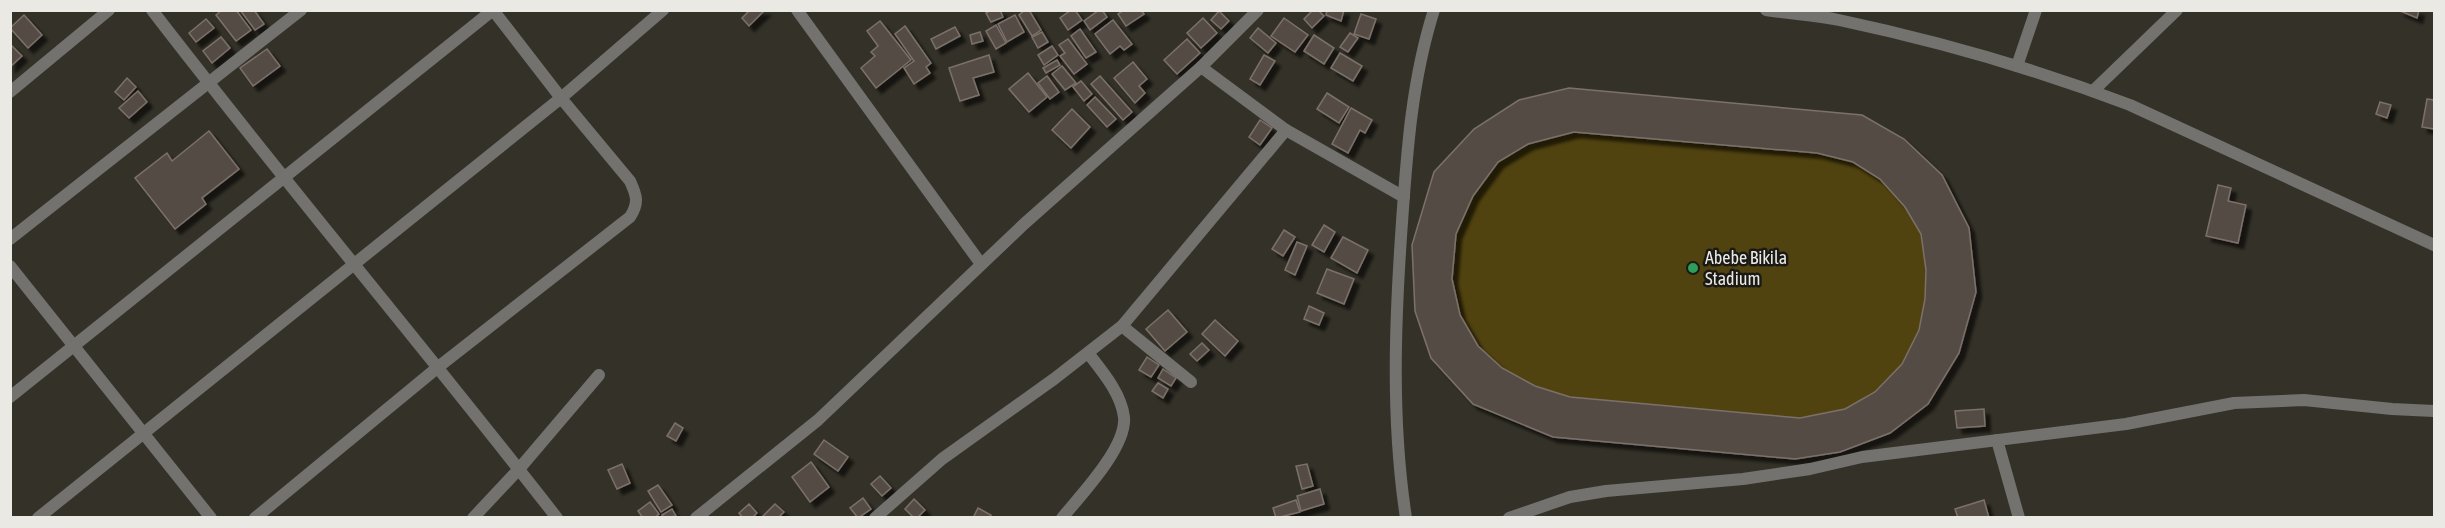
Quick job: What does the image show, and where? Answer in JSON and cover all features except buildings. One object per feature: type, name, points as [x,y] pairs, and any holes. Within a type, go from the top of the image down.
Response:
[{"type":"street","points":[[10,92],[110,10]]},
{"type":"street","points":[[152,10],[283,178],[355,264],[557,518]]},
{"type":"street","points":[[10,239],[301,10]]},
{"type":"street","points":[[10,397],[493,10],[561,99],[630,181],[638,204],[624,222],[437,368],[255,518]]},
{"type":"street","points":[[38,518],[561,99],[663,10]]},
{"type":"street","points":[[797,10],[981,264]]},
{"type":"street","points":[[696,518],[818,420],[1072,179],[1201,67],[1258,10]]},
{"type":"street","points":[[1406,518],[1398,420],[1396,347],[1404,197],[1417,72],[1434,10]]},
{"type":"street","points":[[1766,10],[1838,15],[2017,66],[2093,91],[2130,105],[2434,245]]},
{"type":"street","points":[[2017,66],[2036,10]]},
{"type":"street","points":[[2093,91],[2177,10]]},
{"type":"street","points":[[1201,67],[1287,130],[1404,197]]},
{"type":"street","points":[[875,518],[942,459],[1122,326],[1287,130]]},
{"type":"street","points":[[10,266],[211,518]]},
{"type":"street","points":[[1122,326],[1191,382]]},
{"type":"street","points":[[1062,518],[1114,450],[1124,418],[1116,394],[1088,352]]},
{"type":"street","points":[[473,518],[519,469],[599,375]]},
{"type":"street","points":[[1509,518],[1530,515],[1570,497],[1606,491],[1743,479],[1810,469],[1862,457],[2126,424],[2234,403],[2304,400],[2434,411]]},
{"type":"street","points":[[1997,440],[2019,518]]},
{"type":"shaded area","name":"Abebe Bikila Stadium","points":[[1569,88],[1862,115],[1904,139],[1942,175],[1969,228],[1976,292],[1959,353],[1928,404],[1890,433],[1840,452],[1795,459],[1553,437],[1473,404],[1431,358],[1434,172],[1519,100]]},
{"type":"place","name":"Abebe Bikila Stadium","points":[[1693,268]]}]
